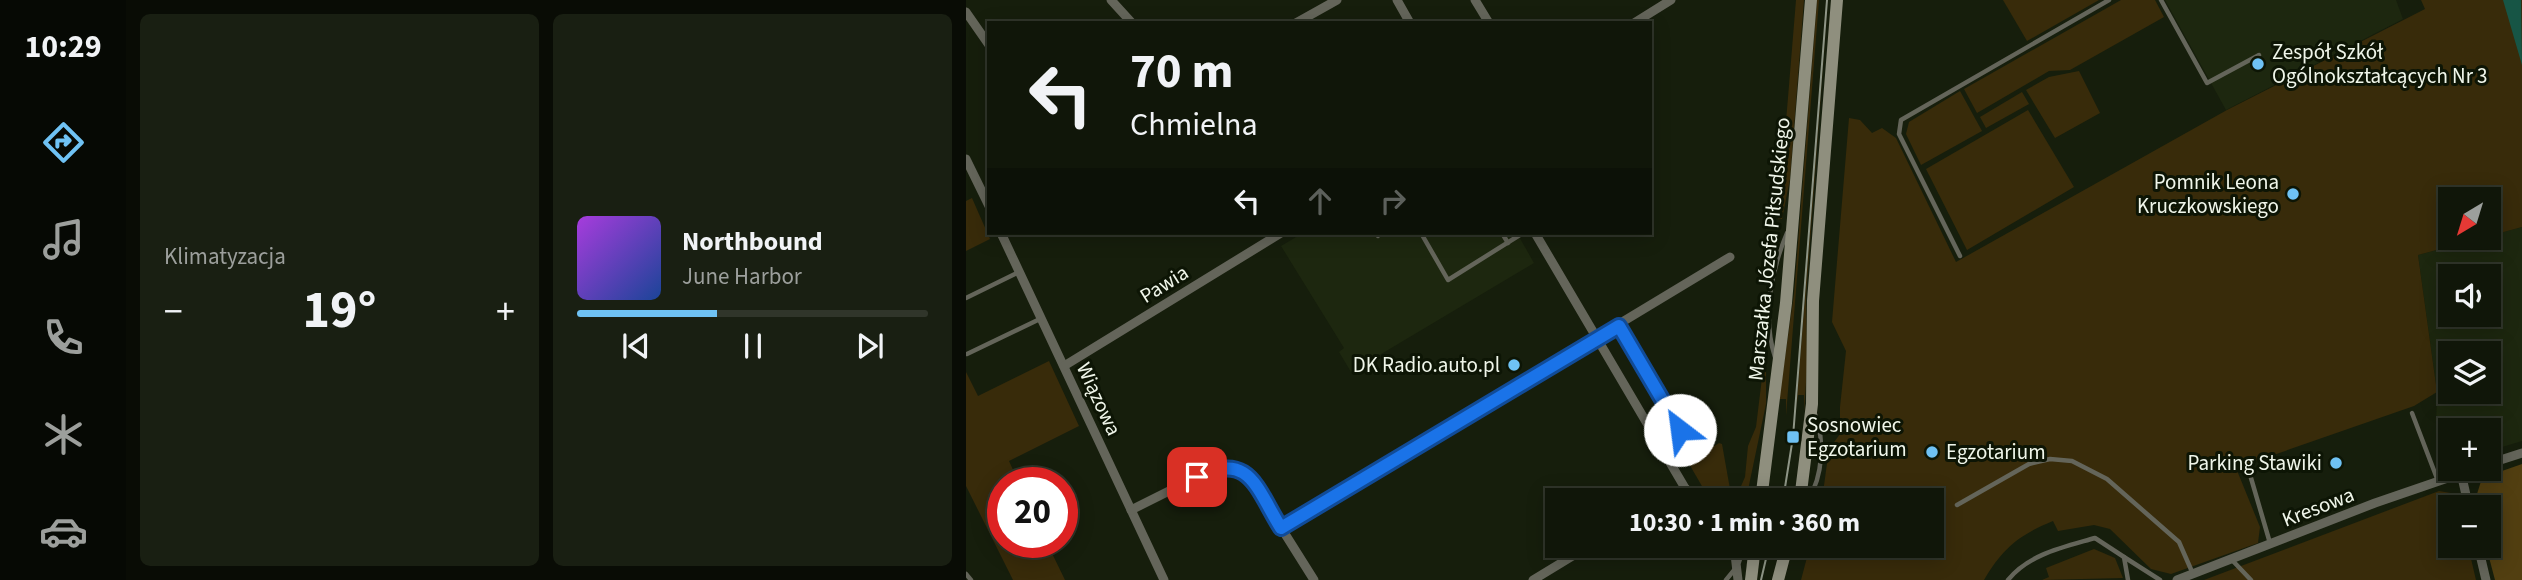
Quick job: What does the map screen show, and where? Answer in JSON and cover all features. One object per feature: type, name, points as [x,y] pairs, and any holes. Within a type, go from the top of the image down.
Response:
[{"type":"main road","name":"Marszałka Józefa Piłsudskiego","points":[[1760,488],[1794,216],[1811,0]]},
{"type":"main road","points":[[1802,488],[1812,404],[1813,301],[1837,0]]},
{"type":"main road","points":[[1751,580],[1754,558]]},
{"type":"main road","points":[[1778,580],[1784,558]]},
{"type":"street","points":[[1111,0],[1130,21]]},
{"type":"street","points":[[1300,21],[1337,0]]},
{"type":"street","points":[[1397,0],[1409,21]]},
{"type":"street","points":[[1475,0],[1487,20]]},
{"type":"street","points":[[1637,21],[1671,0]]},
{"type":"street","points":[[966,12],[987,42]]},
{"type":"street","points":[[966,159],[987,202]]},
{"type":"street","name":"Wiązowa","points":[[1002,235],[1164,580]]},
{"type":"street","name":"Pawia","points":[[1064,366],[1279,235]]},
{"type":"street","points":[[1536,235],[1685,488]]},
{"type":"street","points":[[1281,528],[1730,257]]},
{"type":"street","points":[[2501,460],[2522,453]]},
{"type":"street","points":[[1131,510],[1219,466],[1236,467],[1248,475],[1314,580]]},
{"type":"street","name":"Kresowa","points":[[2177,580],[2438,481]]},
{"type":"street","points":[[1533,580],[1570,558]]},
{"type":"street","points":[[1736,558],[1738,580]]},
{"type":"street","points":[[2481,558],[2486,580]]},
{"type":"lane","points":[[1960,257],[1899,134],[1901,120],[2109,0]]},
{"type":"lane","points":[[2161,0],[2207,83],[2259,55]]},
{"type":"lane","points":[[1422,235],[1448,280],[1519,235]]},
{"type":"lane","points":[[1503,235],[1508,243]]},
{"type":"lane","points":[[966,298],[1019,272]]},
{"type":"lane","points":[[967,354],[1041,318]]},
{"type":"lane","points":[[1619,326],[1684,438],[1681,446],[1666,455]]},
{"type":"lane","points":[[1812,404],[1821,431],[1818,484],[1816,488]]},
{"type":"lane","points":[[2412,413],[2438,481]]},
{"type":"lane","points":[[1957,505],[2029,464],[2050,459],[2072,461],[2088,466],[2107,479],[2179,542],[2193,574]]},
{"type":"lane","points":[[2251,478],[2271,544]]},
{"type":"lane","points":[[2008,580],[2018,568],[2055,549],[2095,538],[2161,580]]},
{"type":"lane","points":[[2124,557],[2128,580]]},
{"type":"lane","points":[[1726,580],[1740,558]]},
{"type":"lane","points":[[2232,559],[2235,566],[2251,580]]},
{"type":"lane","points":[[966,574],[971,580]]},
{"type":"shaded area","points":[[1796,0],[1804,0],[1790,179],[1782,219],[1778,219]]},
{"type":"shaded area","points":[[1817,0],[1786,416],[1786,399],[1779,399],[1794,294]]},
{"type":"shaded area","points":[[1828,0],[1806,297],[1807,368],[1804,412],[1804,395],[1798,395],[1796,411]]},
{"type":"shaded area","points":[[2003,0],[2099,0],[2027,41]]},
{"type":"shaded area","points":[[2121,0],[2155,0],[2164,17],[2070,70],[2049,71],[1977,113],[1964,89]]},
{"type":"shaded area","name":"Zespół Szkół Ogólnokształcących Nr 3","points":[[2165,0],[2396,0],[2403,19],[2226,110]]},
{"type":"shaded area","points":[[2421,0],[2522,0],[2522,227],[2501,233],[2501,187],[2438,187],[2438,250],[2418,255],[2437,392],[2414,406],[2236,468],[2260,527],[2258,543],[2171,574],[2151,569],[2110,529],[2094,525],[2058,531],[2053,521],[2013,544],[1998,559],[1984,580],[1801,580],[1807,558],[1944,558],[1944,488],[1824,488],[1829,449],[1840,434],[1846,351],[1832,322],[1849,118],[1860,120],[1872,133],[1882,128],[1896,138],[1956,262],[2227,110],[2425,9]]},
{"type":"shaded area","points":[[2079,71],[2100,113],[2055,138],[2026,90],[2049,77]]},
{"type":"shaded area","points":[[1960,91],[1982,131],[1921,165],[1906,134],[1909,122]]},
{"type":"shaded area","points":[[2022,92],[2029,104],[1986,128],[1980,117]]},
{"type":"shaded area","points":[[2028,110],[2074,187],[1967,250],[1926,169]]},
{"type":"shaded area","points":[[972,198],[990,239],[966,251],[966,201]]},
{"type":"shaded area","points":[[2522,227],[2522,441],[2501,447],[2501,418],[2438,418],[2438,435],[2437,392],[2418,255],[2438,250],[2501,250],[2501,233]]},
{"type":"shaded area","points":[[1300,235],[1518,235],[1534,263],[1351,372],[1339,352],[1344,348],[1281,246]]},
{"type":"shaded area","points":[[1766,345],[1766,404],[1748,488],[1740,488],[1745,477],[1748,446],[1756,427]]},
{"type":"shaded area","points":[[1049,361],[1079,426],[1009,461],[1012,467],[987,467],[987,528],[966,486],[966,372],[978,396]]},
{"type":"shaded area","points":[[1719,443],[1722,444],[1730,488],[1703,488],[1688,462]]},
{"type":"shaded area","points":[[2522,464],[2522,580],[2495,580],[2489,558],[2501,558],[2501,495],[2474,495],[2477,494],[2481,481],[2501,481],[2501,471]]},
{"type":"shaded area","points":[[2439,491],[2452,495],[2438,495],[2438,558],[2471,558],[2476,580],[2204,580]]},
{"type":"shaded area","points":[[2094,549],[2115,558],[2123,578],[2042,580],[2049,577],[2046,568]]},
{"type":"shaded area","points":[[1002,558],[1054,558],[1065,580],[1013,580]]},
{"type":"water","points":[[2503,0],[2521,0],[2522,65]]},
{"type":"tram line","points":[[1785,488],[1793,437],[1827,0]]},
{"type":"tram line","points":[[1761,580],[1766,558]]},
{"type":"place","name":"Zespół Szkół Ogólnokształcących Nr 3","points":[[2258,64]]},
{"type":"place","name":"Pomnik Leona Kruczkowskiego","points":[[2293,194]]},
{"type":"place","name":"DK Radio.auto.pl","points":[[1514,365]]},
{"type":"place","name":"Sosnowiec Egzotarium","points":[[1793,437]]},
{"type":"place","name":"Egzotarium","points":[[1932,452]]},
{"type":"place","name":"Parking Stawiki","points":[[2336,463]]},
{"type":"route","points":[[1197,477],[1219,466],[1236,467],[1248,475],[1281,528],[1619,326],[1680,430]]}]
